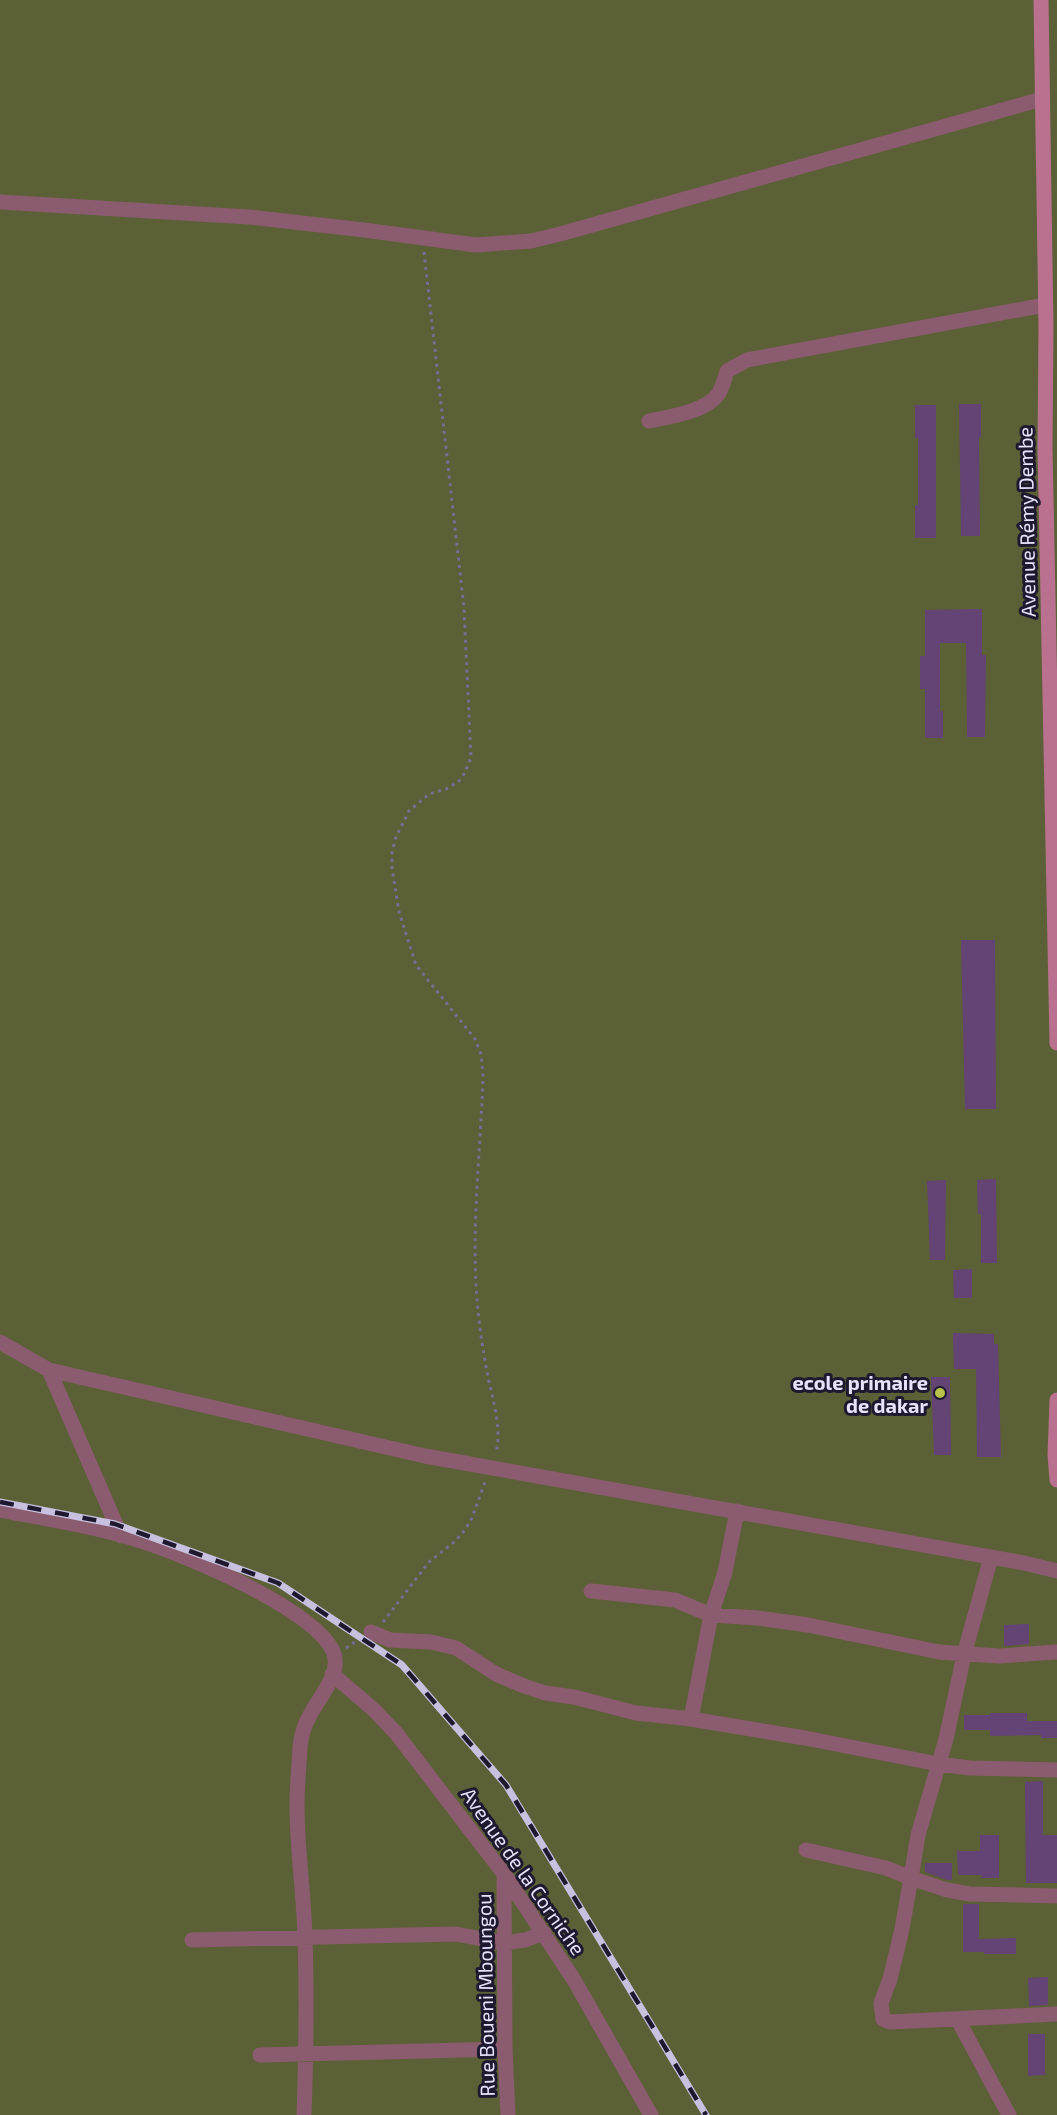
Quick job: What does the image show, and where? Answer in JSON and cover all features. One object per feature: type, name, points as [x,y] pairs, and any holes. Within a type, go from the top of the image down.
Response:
[{"type":"street","name":"Avenue Rémy Dembe","points":[[1041,0],[1045,305],[1051,327],[1057,1043]]},
{"type":"street","points":[[0,202],[249,218],[476,245],[531,242],[1042,99]]},
{"type":"street","points":[[650,421],[673,416],[712,401],[718,394],[727,371],[734,365],[747,360],[1045,305]]},
{"type":"street","points":[[0,1342],[49,1370],[425,1456],[991,1557],[1057,1571]]},
{"type":"street","points":[[49,1370],[121,1536]]},
{"type":"street","points":[[1057,1400],[1057,1477]]},
{"type":"street","points":[[0,1510],[139,1540],[189,1560],[265,1596],[297,1615],[329,1645],[335,1656],[332,1674],[308,1718],[301,1740],[297,1806],[305,1938],[304,2115]]},
{"type":"street","points":[[691,1719],[711,1615],[725,1572],[737,1511]]},
{"type":"street","points":[[991,1557],[918,1835],[902,1929],[890,1979],[881,2003],[881,2011],[884,2019],[890,2022],[1057,2014]]},
{"type":"street","points":[[591,1591],[675,1600],[711,1615],[758,1618],[808,1625],[939,1652],[964,1655],[1023,1656],[1057,1652]]},
{"type":"street","points":[[371,1632],[390,1640],[430,1642],[456,1648],[496,1674],[524,1686],[545,1693],[574,1697],[636,1713],[691,1719],[805,1738],[938,1764],[970,1768],[1057,1770]]},
{"type":"street","name":"Avenue de la Corniche","points":[[332,1674],[373,1709],[396,1733],[504,1874],[574,1980],[651,2115]]},
{"type":"street","points":[[806,1850],[886,1868],[947,1890],[970,1894],[1057,1896]]},
{"type":"street","name":"Rue Boueni Mboungou","points":[[504,1874],[503,1943],[508,2115]]},
{"type":"street","points":[[192,1940],[456,1934],[503,1943],[525,1940],[544,1933]]},
{"type":"street","points":[[958,2020],[1010,2115]]},
{"type":"street","points":[[260,2055],[505,2049]]},
{"type":"path","points":[[335,1656],[382,1622],[429,1562],[465,1530],[472,1518],[498,1445],[497,1424],[480,1334],[476,1264],[483,1075],[481,1054],[475,1039],[416,965],[399,912],[392,868],[392,852],[396,837],[409,811],[429,794],[446,789],[458,782],[471,758],[464,608],[422,237]]},
{"type":"green space","points":[[0,0],[1057,0],[1057,2115],[0,2115]]},
{"type":"building","points":[[959,404],[981,404],[980,536],[961,536]]},
{"type":"building","points":[[915,405],[936,405],[936,538],[915,538],[915,505],[918,505],[918,438],[915,438]]},
{"type":"building","points":[[982,609],[982,655],[986,655],[985,737],[967,737],[966,643],[940,643],[940,711],[943,711],[943,738],[925,738],[925,689],[920,689],[920,656],[925,656],[925,610]]},
{"type":"building","points":[[961,940],[995,940],[996,1109],[965,1109]]},
{"type":"building","points":[[996,1179],[997,1263],[981,1263],[981,1214],[978,1214],[977,1180]]},
{"type":"building","points":[[946,1180],[945,1260],[930,1260],[927,1181]]},
{"type":"building","points":[[972,1269],[972,1298],[954,1298],[953,1270]]},
{"type":"building","points":[[953,1333],[994,1334],[994,1344],[998,1344],[1001,1457],[977,1457],[976,1369],[954,1369]]},
{"type":"building","points":[[931,1377],[950,1377],[951,1455],[934,1455]]},
{"type":"building","points":[[1029,1624],[1029,1644],[1004,1646],[1004,1625]]},
{"type":"building","points":[[990,1713],[1027,1713],[1027,1721],[1057,1721],[1057,1738],[1041,1738],[1041,1735],[990,1736],[990,1730],[964,1730],[964,1715],[990,1715]]},
{"type":"building","points":[[1043,1781],[1043,1835],[1057,1835],[1057,1883],[1026,1883],[1025,1782]]},
{"type":"building","points":[[980,1835],[999,1835],[999,1878],[958,1875],[957,1851],[980,1851]]},
{"type":"building","points":[[925,1863],[952,1863],[952,1880],[925,1872]]},
{"type":"building","points":[[963,1904],[979,1904],[979,1939],[1016,1938],[1016,1954],[963,1952]]},
{"type":"building","points":[[1048,1977],[1048,2005],[1029,2006],[1028,1978]]},
{"type":"building","points":[[1028,2034],[1045,2034],[1045,2075],[1028,2076]]},
{"type":"railway","points":[[0,1502],[115,1524],[278,1583],[402,1665],[506,1785],[706,2115]]},
{"type":"place","name":"ecole primaire de dakar","points":[[940,1393]]}]
